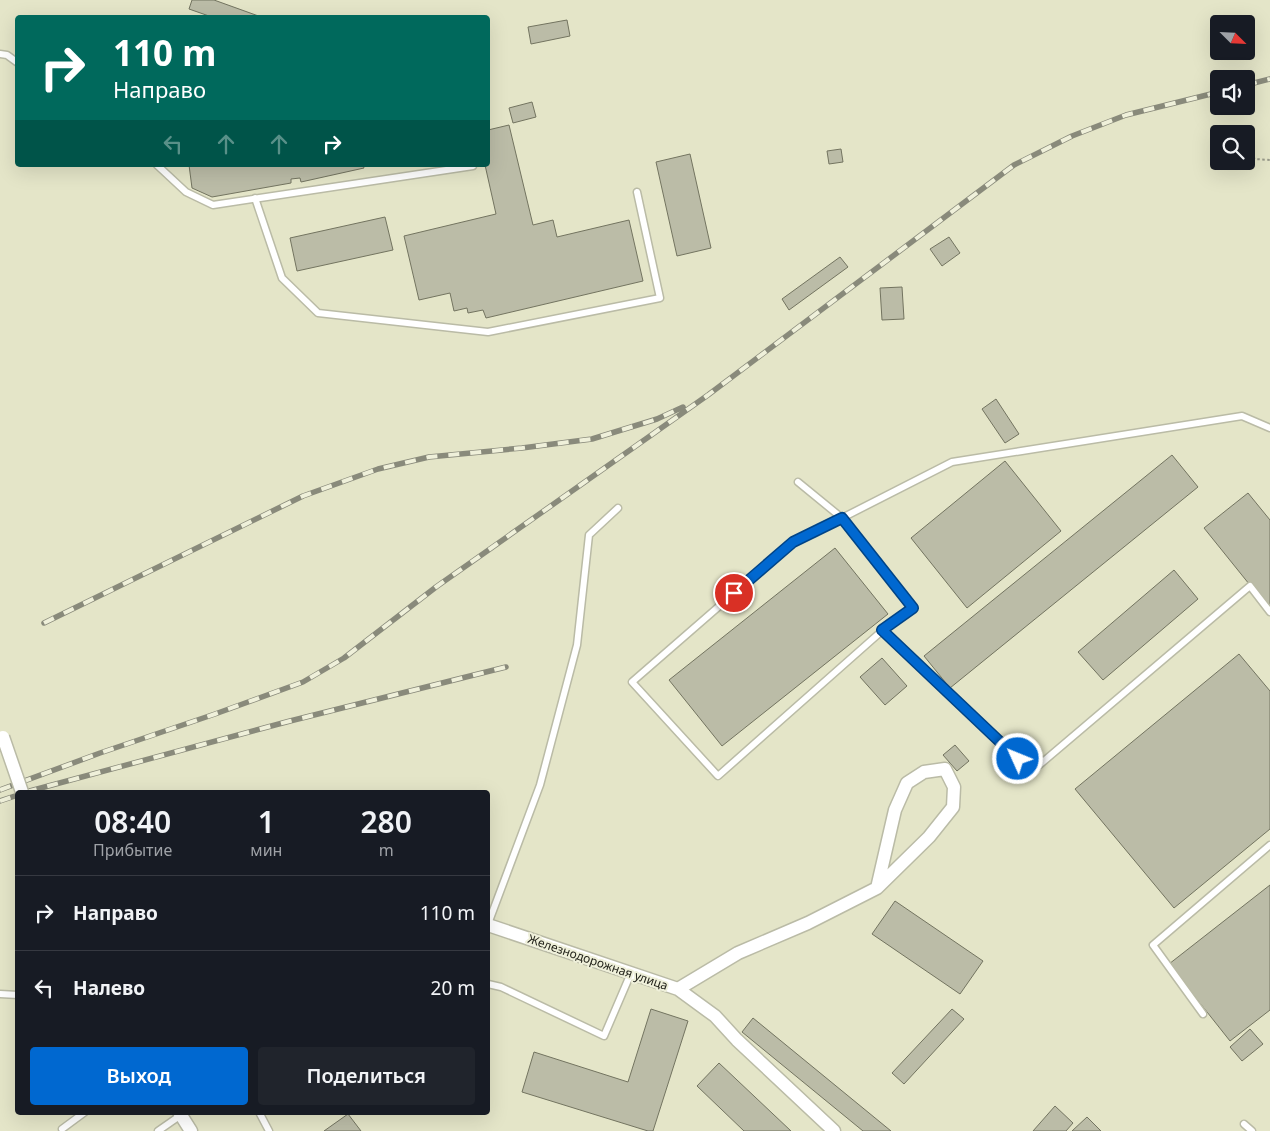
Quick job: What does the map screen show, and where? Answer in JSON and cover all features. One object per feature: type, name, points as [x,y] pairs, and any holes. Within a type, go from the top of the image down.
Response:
[{"type":"street","points":[[1,733],[21,790]]},
{"type":"street","points":[[678,989],[738,953],[808,923],[877,888],[929,837],[953,807],[954,787],[945,769],[924,772],[907,783],[894,810],[877,888]]},
{"type":"street","name":"Железнодорожная улица","points":[[490,926],[678,989],[715,1016],[737,1040],[834,1131]]},
{"type":"street","points":[[182,1115],[192,1131]]},
{"type":"lane","points":[[0,54],[7,55],[15,61]]},
{"type":"lane","points":[[159,167],[186,192],[213,204],[466,167]]},
{"type":"lane","points":[[255,198],[282,278],[318,313],[488,332],[660,298],[637,192]]},
{"type":"lane","points":[[798,482],[842,518],[913,608],[882,630],[718,776],[632,682],[793,542],[842,518],[952,462],[1242,416],[1270,428]]},
{"type":"lane","points":[[490,920],[540,785],[575,655],[589,535],[618,508]]},
{"type":"lane","points":[[882,630],[1031,772],[1250,586],[1270,612]]},
{"type":"lane","points":[[1203,1014],[1153,945],[1270,845]]},
{"type":"lane","points":[[490,984],[501,987],[604,1036],[631,973]]},
{"type":"lane","points":[[0,994],[15,995]]},
{"type":"lane","points":[[62,1129],[81,1115]]},
{"type":"lane","points":[[158,1131],[180,1115]]},
{"type":"lane","points":[[260,1115],[269,1131]]},
{"type":"lane","points":[[1244,1124],[1252,1131]]},
{"type":"path","points":[[1255,159],[1270,160]]},
{"type":"shaded area","points":[[0,0],[1270,0],[1270,1131],[0,1131]]},
{"type":"building","points":[[192,0],[214,0],[256,15],[206,15],[189,9]]},
{"type":"building","points":[[567,20],[570,36],[531,44],[528,27]]},
{"type":"building","points":[[532,102],[536,117],[513,123],[509,108]]},
{"type":"building","points":[[509,125],[533,225],[553,220],[557,237],[629,220],[643,281],[486,318],[483,310],[468,313],[467,308],[454,311],[450,293],[419,300],[404,236],[496,214],[485,167],[490,167],[490,130]]},
{"type":"building","points":[[841,149],[843,162],[829,164],[827,151]]},
{"type":"building","points":[[690,154],[711,248],[677,256],[656,162]]},
{"type":"building","points":[[189,167],[364,168],[301,182],[300,178],[291,179],[291,183],[212,197],[192,188]]},
{"type":"building","points":[[385,217],[393,250],[297,271],[290,238]]},
{"type":"building","points":[[949,237],[960,253],[942,266],[930,249]]},
{"type":"building","points":[[840,257],[848,267],[789,310],[782,299]]},
{"type":"building","points":[[902,287],[904,319],[882,320],[880,288]]},
{"type":"building","points":[[996,399],[1019,434],[1005,443],[982,409]]},
{"type":"building","points":[[1172,455],[1198,487],[950,688],[924,656]]},
{"type":"building","points":[[1005,461],[1061,531],[967,608],[911,538]]},
{"type":"building","points":[[1248,493],[1270,520],[1270,610],[1204,528]]},
{"type":"building","points":[[835,548],[888,614],[722,746],[669,680]]},
{"type":"building","points":[[1174,570],[1198,599],[1103,680],[1078,652]]},
{"type":"building","points":[[1239,654],[1270,691],[1270,829],[1174,908],[1075,789]]},
{"type":"building","points":[[882,658],[907,686],[885,705],[860,677]]},
{"type":"building","points":[[955,745],[969,761],[957,771],[943,755]]},
{"type":"building","points":[[1270,885],[1270,1010],[1230,1041],[1169,964]]},
{"type":"building","points":[[895,901],[983,961],[960,994],[872,934]]},
{"type":"building","points":[[651,1009],[688,1021],[653,1131],[522,1092],[534,1052],[628,1082]]},
{"type":"building","points":[[952,1009],[964,1019],[904,1084],[892,1073]]},
{"type":"building","points":[[753,1018],[891,1131],[863,1131],[742,1032]]},
{"type":"building","points":[[1250,1029],[1263,1044],[1242,1061],[1230,1047]]},
{"type":"building","points":[[719,1063],[791,1131],[744,1131],[697,1086]]},
{"type":"building","points":[[1055,1106],[1073,1123],[1066,1131],[1033,1131]]},
{"type":"building","points":[[349,1115],[361,1131],[324,1131]]},
{"type":"building","points":[[1087,1117],[1101,1131],[1072,1131]]},
{"type":"railway","points":[[1255,83],[1270,79]]},
{"type":"railway","points":[[0,790],[303,682],[344,658],[436,587],[708,395],[1014,165],[1072,136],[1126,115],[1210,94]]},
{"type":"railway","points":[[44,623],[303,496],[378,469],[429,457],[592,439],[657,419],[683,407]]},
{"type":"railway","points":[[33,790],[290,721],[506,667]]},
{"type":"railway","points":[[0,801],[15,796]]},
{"type":"route","points":[[734,593],[793,542],[842,518],[913,608],[882,630],[1018,759]]}]
